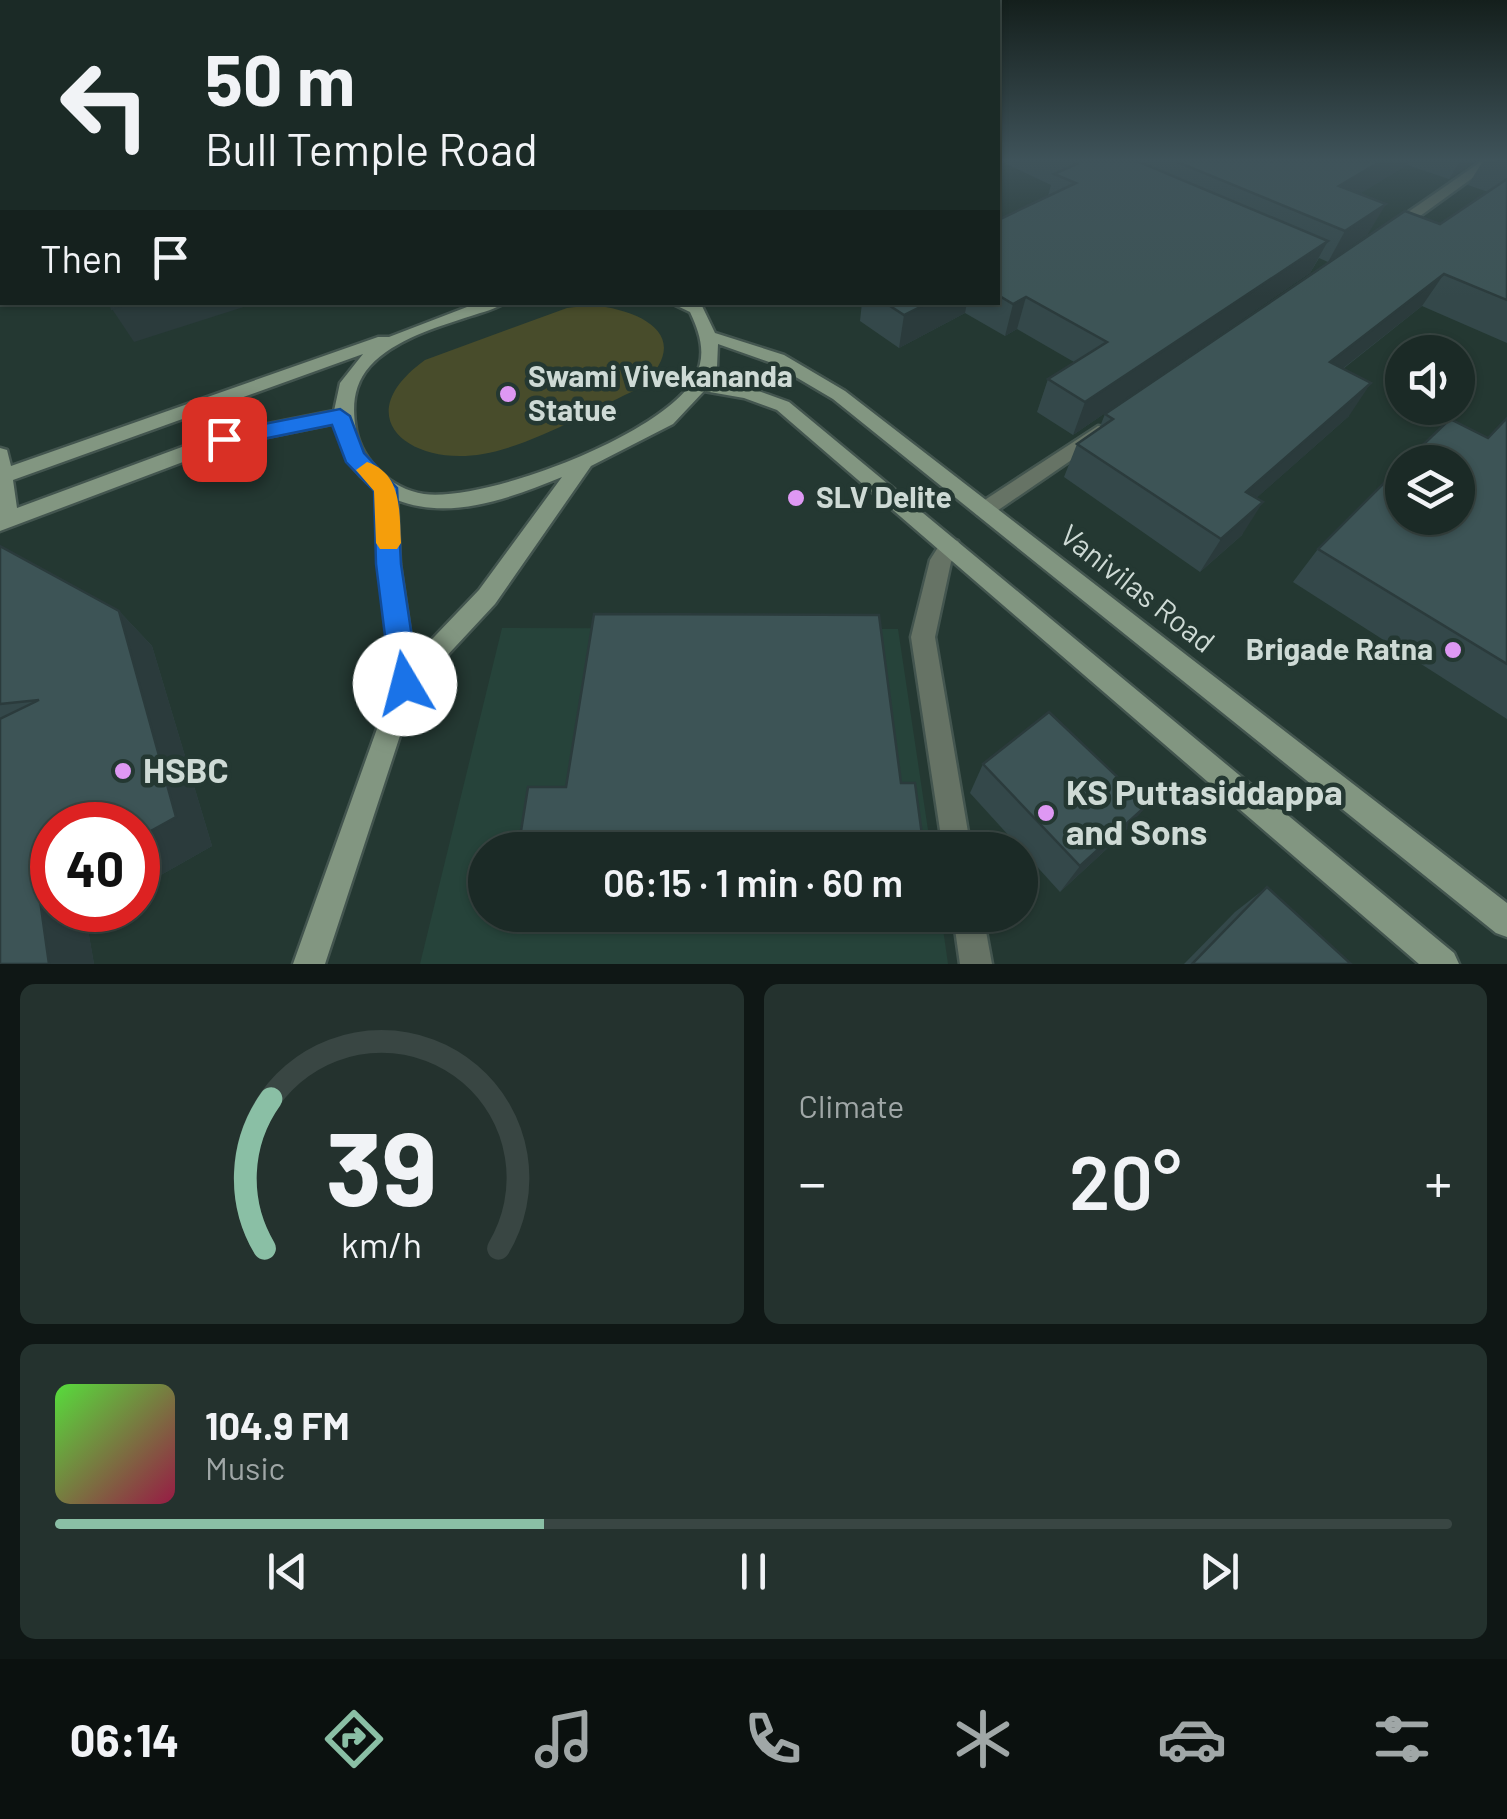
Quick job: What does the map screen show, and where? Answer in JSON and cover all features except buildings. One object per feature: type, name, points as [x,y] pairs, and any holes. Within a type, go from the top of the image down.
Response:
[{"type":"main road","points":[[340,416],[224,439],[3,524],[1,469],[405,334],[471,306]]},
{"type":"main road","points":[[405,334],[375,352],[347,380],[340,416],[354,457],[386,488],[426,502],[469,498],[584,461],[668,419],[699,385],[710,358],[711,337],[699,306]]},
{"type":"main road","name":"Vanivilas Road","points":[[711,337],[754,346],[810,375],[1507,922]]},
{"type":"main road","points":[[699,385],[747,393],[783,406],[1443,964]]},
{"type":"main road","points":[[309,964],[405,684],[486,597],[584,461]]},
{"type":"main road","points":[[386,488],[389,564],[405,684]]},
{"type":"street","points":[[1374,242],[1426,206]]},
{"type":"street","points":[[984,510],[1108,425]]},
{"type":"street","points":[[950,547],[941,560],[923,637],[954,832]]},
{"type":"street","points":[[971,932],[976,964]]},
{"type":"shaded area","points":[[592,305],[645,320],[663,341],[663,354],[656,370],[640,388],[543,435],[483,454],[432,453],[397,433],[389,418],[390,401],[402,381],[425,360],[567,308]]},
{"type":"shaded area","points":[[502,628],[898,629],[928,832],[468,832],[468,932],[943,932],[948,964],[420,964]]},
{"type":"slow traffic","points":[[367,470],[386,488],[389,543]]},
{"type":"place","name":"Swami Vivekananda Statue","points":[[508,394]]},
{"type":"place","name":"SLV Delite","points":[[796,498]]},
{"type":"place","name":"Brigade Ratna","points":[[1453,650]]},
{"type":"place","name":"HSBC","points":[[123,771]]},
{"type":"place","name":"KS Puttasiddappa and Sons","points":[[1046,813]]},
{"type":"route","points":[[224,439],[340,416],[354,457],[386,488],[389,564],[405,684]]}]
